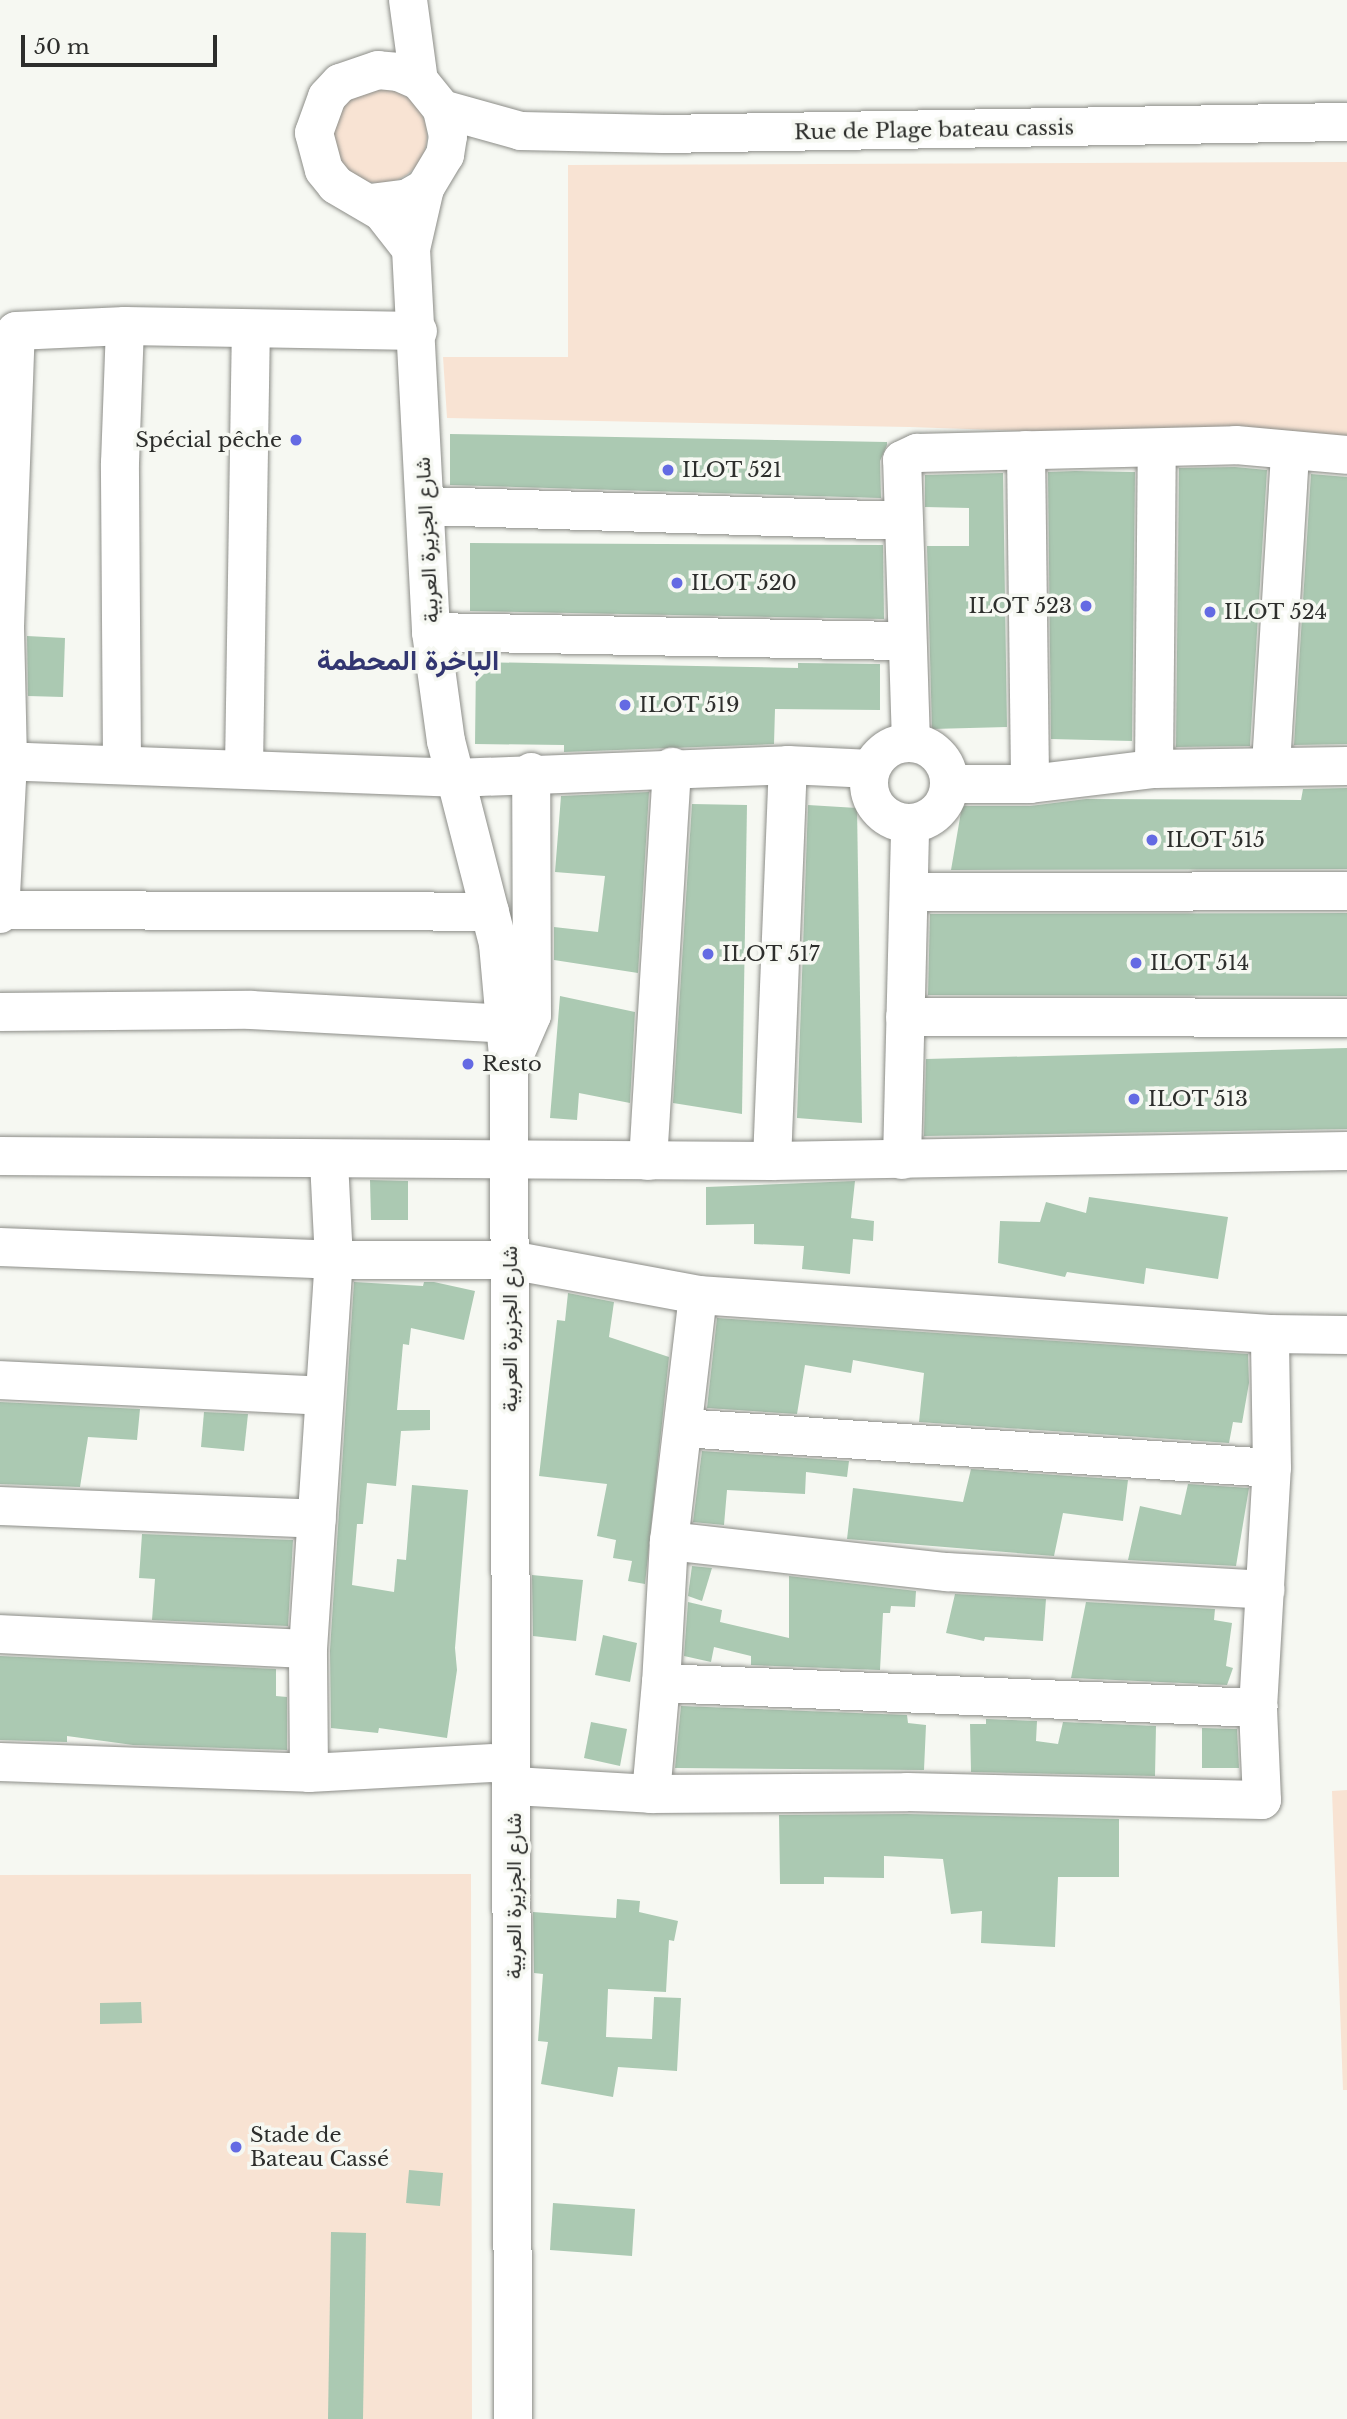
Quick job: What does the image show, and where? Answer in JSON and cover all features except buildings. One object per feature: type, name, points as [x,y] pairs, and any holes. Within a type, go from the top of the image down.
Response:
[{"type":"street","points":[[408,0],[430,95],[448,136],[446,155],[425,188],[411,249]]},
{"type":"street","points":[[411,249],[393,223],[370,203],[336,186],[324,170],[314,133],[318,114],[340,83],[357,74],[399,72],[430,95]]},
{"type":"street","name":"Rue de Plage bateau cassis","points":[[430,95],[521,131]]},
{"type":"street","name":"Rue de Plage bateau cassis","points":[[446,155],[521,131],[663,134],[1347,122]]},
{"type":"street","points":[[370,203],[408,198],[425,188]]},
{"type":"street","name":"شارع الجزيرة العربية","points":[[411,249],[418,331],[431,632],[439,704],[455,778],[491,912],[509,1067],[513,2419]]},
{"type":"street","points":[[418,331],[251,331],[125,326],[8,331],[0,911],[491,912]]},
{"type":"street","points":[[122,764],[120,463],[125,326]]},
{"type":"street","points":[[244,768],[251,331]]},
{"type":"street","points":[[911,743],[902,460],[917,453],[1237,445],[1347,455]]},
{"type":"street","points":[[1154,769],[1157,449]]},
{"type":"street","points":[[1026,450],[1030,784]]},
{"type":"street","points":[[1271,765],[1290,451]]},
{"type":"street","points":[[427,506],[904,521]]},
{"type":"street","points":[[431,632],[906,641]]},
{"type":"street","points":[[911,743],[934,751],[948,772],[950,784],[942,807],[933,817],[910,824],[897,822],[876,807],[868,782],[871,769],[887,749],[911,743]]},
{"type":"street","points":[[4,761],[455,778],[531,772],[672,767],[788,765],[871,769]]},
{"type":"street","points":[[772,1161],[788,765]]},
{"type":"street","points":[[950,784],[1030,784],[1154,769],[1271,765],[1347,766]]},
{"type":"street","points":[[648,1161],[672,767]]},
{"type":"street","points":[[509,1067],[525,1041],[532,1015],[531,772]]},
{"type":"street","points":[[902,1160],[910,824]]},
{"type":"street","points":[[910,892],[1347,891]]},
{"type":"street","points":[[0,1012],[251,1010],[506,1024]]},
{"type":"street","points":[[905,1017],[1347,1018]]},
{"type":"street","points":[[0,1156],[329,1161],[772,1161],[1347,1151]]},
{"type":"street","points":[[309,1773],[308,1649],[334,1260],[329,1161]]},
{"type":"street","points":[[0,1247],[334,1260],[510,1261],[698,1295],[1270,1334],[1347,1335]]},
{"type":"street","points":[[651,1794],[661,1684],[669,1541],[698,1295]]},
{"type":"street","points":[[0,1762],[309,1773],[513,1774],[651,1794],[907,1792],[1262,1800],[1258,1708],[1272,1468],[1270,1334]]},
{"type":"street","points":[[0,1380],[324,1396]]},
{"type":"street","points":[[683,1428],[1272,1468]]},
{"type":"street","points":[[0,1506],[317,1520]]},
{"type":"street","points":[[669,1541],[947,1572],[1265,1590]]},
{"type":"street","points":[[0,1634],[308,1649]]},
{"type":"street","points":[[661,1684],[1258,1708]]},
{"type":"shaded area","points":[[380,89],[398,93],[413,103],[423,118],[427,136],[423,154],[413,169],[398,179],[380,183],[362,179],[347,169],[337,154],[333,136],[337,118],[347,103],[362,93]]},
{"type":"shaded area","points":[[1347,162],[1347,442],[909,427],[447,418],[443,357],[568,357],[568,165]]},
{"type":"shaded area","points":[[1347,1790],[1347,2090],[1343,2090],[1332,1791]]},
{"type":"shaded area","name":"Stade de Bateau Cassé","points":[[471,1874],[472,2419],[0,2419],[0,1875]]},
{"type":"place","name":"Spécial pêche","points":[[296,440]]},
{"type":"place","name":"ILOT 521","points":[[668,470]]},
{"type":"place","name":"ILOT 520","points":[[677,583]]},
{"type":"place","name":"ILOT 523","points":[[1086,606]]},
{"type":"place","name":"ILOT 524","points":[[1210,612]]},
{"type":"place","name":"ILOT 519","points":[[625,705]]},
{"type":"place","name":"ILOT 515","points":[[1152,840]]},
{"type":"place","name":"ILOT 517","points":[[708,954]]},
{"type":"place","name":"ILOT 514","points":[[1136,963]]},
{"type":"place","name":"Resto","points":[[468,1064]]},
{"type":"place","name":"ILOT 513","points":[[1134,1099]]},
{"type":"place","name":"Stade de Bateau Cassé","points":[[236,2147]]},
{"type":"district","name":"الباخرة المحطمة","points":[[408,661]]}]
